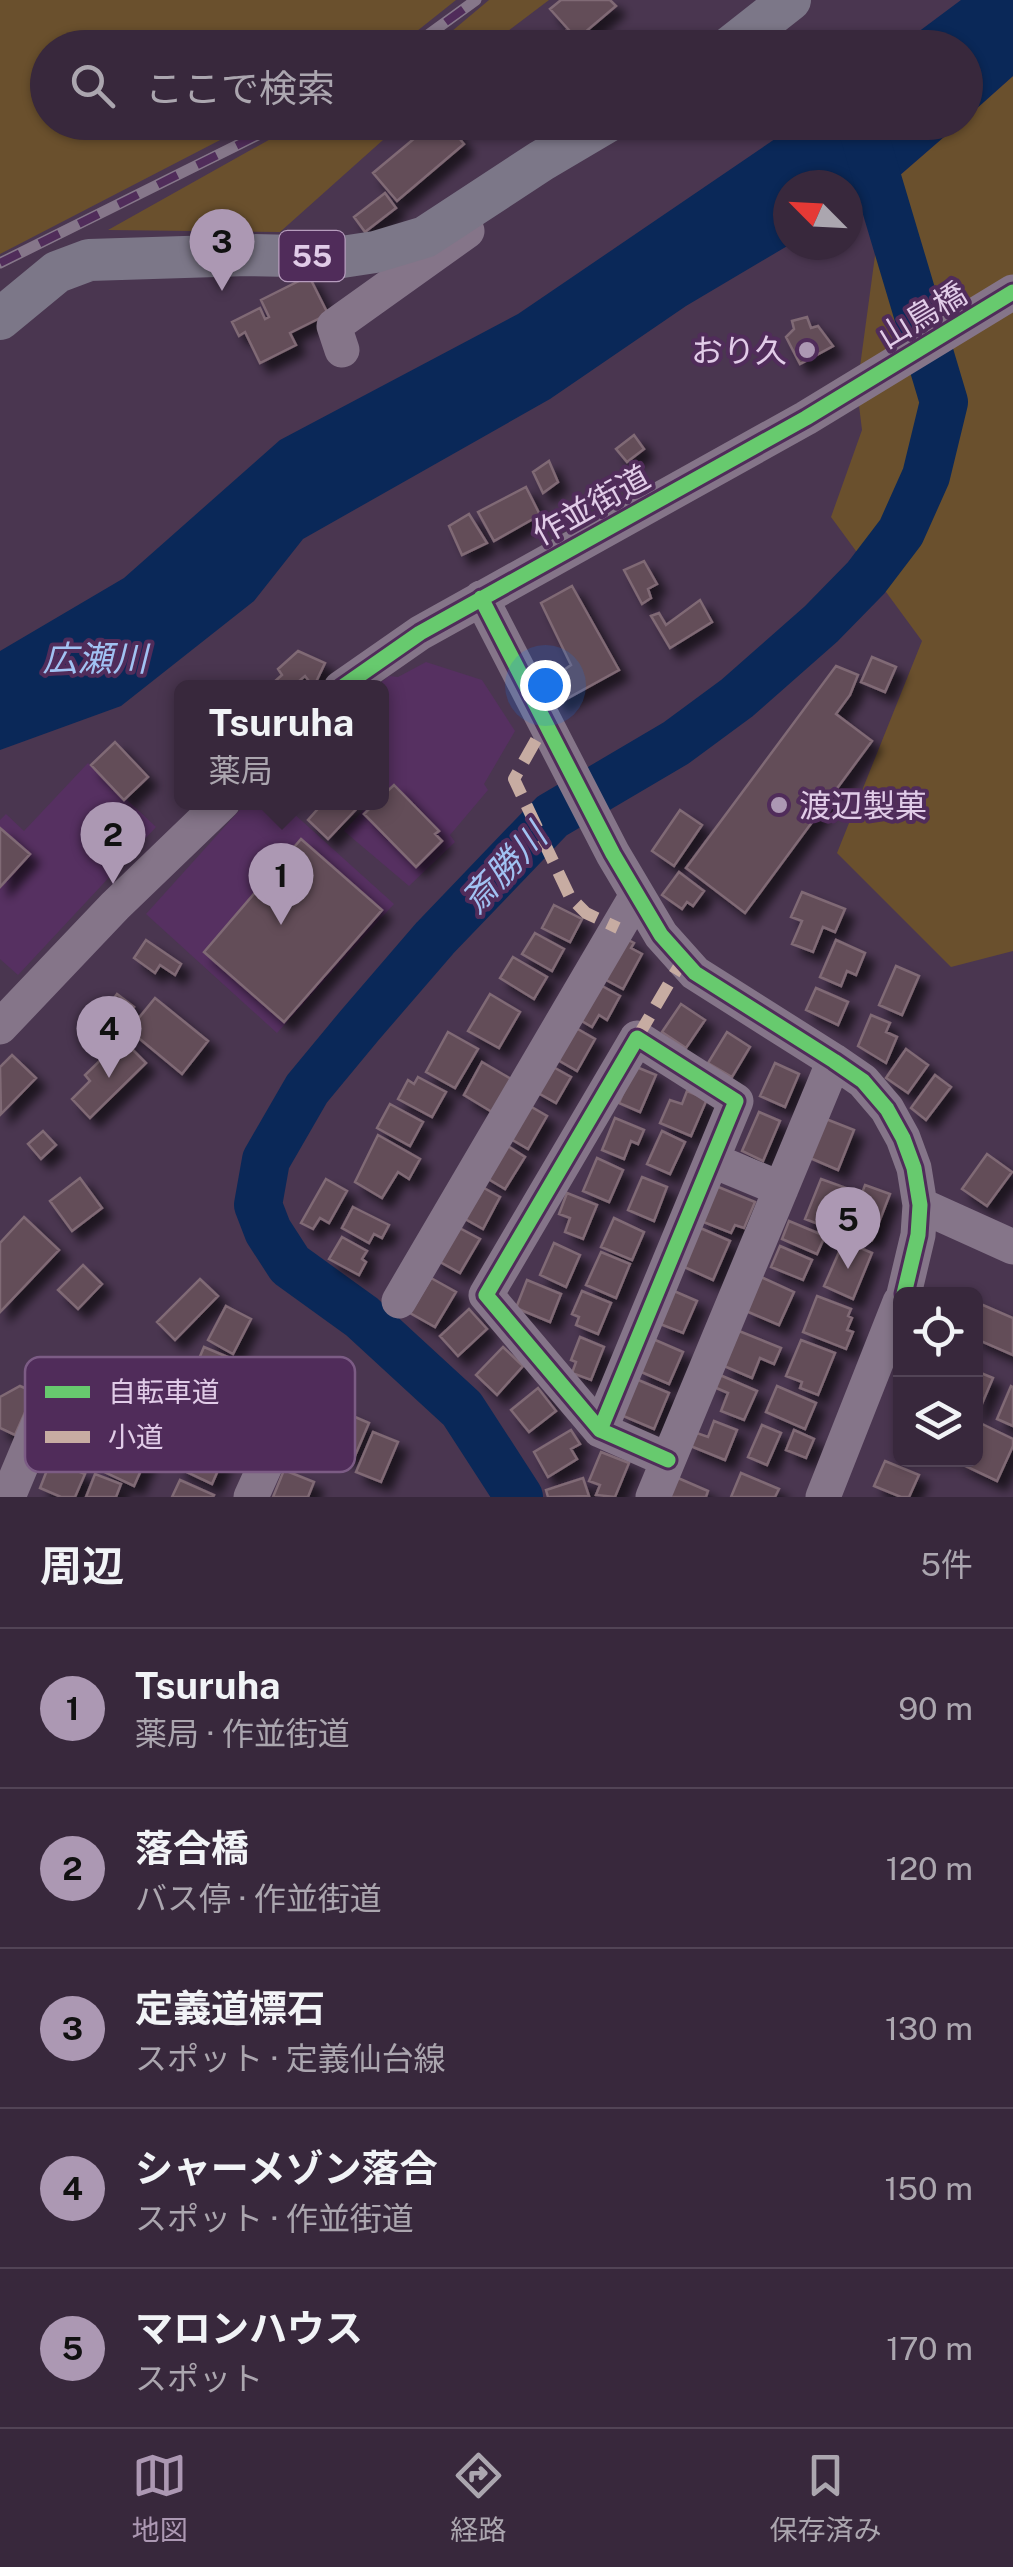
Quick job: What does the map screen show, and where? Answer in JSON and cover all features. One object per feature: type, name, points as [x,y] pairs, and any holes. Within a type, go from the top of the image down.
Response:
[{"type":"main road","points":[[752,30],[790,0]]},
{"type":"main road","name":"55","points":[[0,319],[57,272],[89,260],[248,255],[342,257],[376,252],[425,237],[577,140]]},
{"type":"street","points":[[342,350],[334,326],[534,183],[533,166]]},
{"type":"street","name":"山鳥橋","points":[[872,377],[1007,296]]},
{"type":"street","name":"作並街道","points":[[351,680],[384,654],[806,418],[872,377]]},
{"type":"street","points":[[481,598],[613,854],[661,935],[695,973],[834,1060],[863,1082],[887,1110],[914,1168],[920,1204],[918,1235],[906,1287]]},
{"type":"street","points":[[0,1028],[215,810]]},
{"type":"street","points":[[399,1301],[637,894]]},
{"type":"street","points":[[600,1430],[736,1101],[636,1038],[486,1295],[600,1430],[668,1460]]},
{"type":"street","points":[[653,1497],[834,1060]]},
{"type":"street","points":[[714,1161],[781,1189]]},
{"type":"street","points":[[920,1204],[1013,1246]]},
{"type":"street","points":[[823,1497],[893,1320]]},
{"type":"street","points":[[8,1497],[25,1456]]},
{"type":"street","points":[[252,1497],[263,1472]]},
{"type":"shaded area","points":[[0,0],[456,0],[418,30],[30,30],[30,140],[220,140],[0,254]]},
{"type":"shaded area","points":[[489,0],[549,0],[509,30],[453,30]]},
{"type":"shaded area","points":[[1013,76],[1013,951],[951,967],[837,853],[922,641],[831,517],[862,430],[857,389],[884,189],[940,140],[983,140],[983,103]]},
{"type":"shaded area","points":[[269,140],[383,140],[280,232],[108,230]]},
{"type":"shaded area","points":[[426,662],[482,680],[515,731],[484,784],[488,790],[450,835],[455,842],[409,886],[344,831],[364,810],[389,810],[389,680],[384,680]]},
{"type":"shaded area","points":[[88,763],[156,827],[18,975],[0,959],[0,820],[6,814],[24,831]]},
{"type":"shaded area","points":[[240,810],[290,810],[394,904],[277,1033],[146,914]]},
{"type":"water","points":[[961,0],[1013,0],[1013,76],[983,103],[983,30],[921,30]]},
{"type":"water","name":"広瀬川","points":[[774,140],[940,140],[884,189],[863,201],[863,170],[773,170],[773,254],[686,306],[550,399],[303,539],[254,601],[121,706],[0,750],[0,651],[124,578],[280,440],[518,314]]},
{"type":"building","points":[[561,0],[610,0],[616,6],[588,30],[569,30],[550,9]]},
{"type":"building","points":[[412,140],[461,140],[464,144],[397,201],[373,173]]},
{"type":"building","points":[[385,193],[396,208],[365,232],[354,217]]},
{"type":"building","points":[[309,276],[328,314],[290,333],[296,345],[260,363],[245,332],[239,336],[232,322],[260,308],[265,319],[269,317],[261,300]]},
{"type":"building","points":[[807,317],[811,328],[818,326],[833,346],[800,364],[786,337],[794,329],[792,321]]},
{"type":"building","points":[[634,435],[644,449],[627,462],[616,449]]},
{"type":"building","points":[[549,461],[558,482],[543,493],[533,472]]},
{"type":"building","points":[[526,487],[540,515],[494,541],[478,512]]},
{"type":"building","points":[[469,514],[487,543],[462,555],[449,526]]},
{"type":"building","points":[[644,561],[657,584],[648,589],[651,598],[642,604],[624,570]]},
{"type":"building","points":[[572,586],[619,670],[559,703],[546,682],[571,665],[541,603]]},
{"type":"building","points":[[700,600],[712,622],[670,648],[651,616],[659,613],[666,625]]},
{"type":"building","points":[[298,651],[325,663],[317,680],[305,676],[300,680],[276,680],[282,675],[278,669]]},
{"type":"building","points":[[872,657],[896,667],[885,692],[861,682]]},
{"type":"building","name":"渡辺製菓","points":[[836,666],[858,675],[836,714],[872,741],[745,913],[686,868]]},
{"type":"building","points":[[115,742],[148,777],[124,800],[91,765]]},
{"type":"building","points":[[394,785],[439,831],[435,834],[442,841],[416,867],[364,814],[368,810],[389,810],[389,790]]},
{"type":"building","points":[[317,810],[355,810],[328,839],[308,820]]},
{"type":"building","points":[[680,810],[702,825],[674,866],[652,851]]},
{"type":"building","points":[[0,828],[30,854],[0,887]]},
{"type":"building","points":[[301,839],[382,910],[284,1022],[204,952]]},
{"type":"building","points":[[679,872],[704,891],[693,906],[687,902],[682,909],[662,895]]},
{"type":"building","points":[[802,892],[845,909],[835,932],[823,927],[813,952],[792,944],[802,921],[791,917]]},
{"type":"building","points":[[554,905],[582,919],[570,942],[542,928]]},
{"type":"building","points":[[535,933],[564,949],[552,971],[522,954]]},
{"type":"building","points":[[619,935],[634,943],[631,948],[642,954],[623,989],[597,975]]},
{"type":"building","points":[[146,940],[181,964],[175,975],[160,965],[155,973],[134,958]]},
{"type":"building","points":[[836,940],[865,953],[856,975],[847,971],[841,986],[820,977]]},
{"type":"building","points":[[513,957],[547,977],[534,999],[500,978]]},
{"type":"building","points":[[896,966],[919,976],[902,1015],[879,1005]]},
{"type":"building","points":[[595,982],[620,996],[607,1020],[599,1015],[592,1027],[575,1017]]},
{"type":"building","points":[[816,988],[848,1002],[838,1025],[806,1010]]},
{"type":"building","points":[[117,994],[134,1007],[124,1020],[108,1006]]},
{"type":"building","points":[[490,994],[520,1012],[499,1048],[468,1031]]},
{"type":"building","points":[[155,998],[208,1041],[182,1074],[129,1030]]},
{"type":"building","points":[[681,1004],[705,1020],[686,1048],[662,1032]]},
{"type":"building","points":[[871,1015],[890,1023],[886,1032],[897,1037],[886,1063],[858,1046]]},
{"type":"building","points":[[569,1024],[595,1039],[577,1071],[551,1056]]},
{"type":"building","points":[[448,1032],[478,1049],[455,1088],[426,1072]]},
{"type":"building","points":[[727,1032],[750,1047],[732,1077],[708,1063]]},
{"type":"building","points":[[122,1039],[146,1063],[90,1118],[72,1099],[90,1081],[85,1075]]},
{"type":"building","points":[[906,1049],[928,1065],[908,1093],[886,1078]]},
{"type":"building","points":[[12,1055],[36,1078],[1,1114],[0,1067]]},
{"type":"building","points":[[482,1062],[511,1079],[492,1112],[464,1095]]},
{"type":"building","points":[[546,1063],[571,1077],[556,1103],[531,1089]]},
{"type":"building","points":[[775,1063],[799,1074],[785,1107],[760,1096]]},
{"type":"building","points":[[634,1066],[656,1075],[640,1112],[619,1103]]},
{"type":"building","points":[[935,1075],[951,1087],[926,1120],[911,1108]]},
{"type":"building","points":[[418,1077],[446,1092],[432,1117],[398,1099],[408,1080],[414,1084]]},
{"type":"building","points":[[687,1091],[707,1099],[691,1136],[660,1123],[670,1100],[682,1104]]},
{"type":"building","points":[[523,1102],[547,1116],[528,1149],[504,1135]]},
{"type":"building","points":[[390,1104],[423,1122],[410,1146],[377,1128]]},
{"type":"building","points":[[759,1112],[780,1121],[763,1161],[742,1151]]},
{"type":"building","points":[[615,1118],[644,1130],[638,1144],[631,1141],[624,1159],[602,1150]]},
{"type":"building","points":[[826,1119],[854,1130],[838,1170],[810,1158]]},
{"type":"building","points":[[43,1131],[56,1145],[41,1159],[28,1144]]},
{"type":"building","points":[[662,1131],[685,1142],[670,1174],[647,1164]]},
{"type":"building","points":[[378,1135],[420,1159],[409,1179],[398,1172],[382,1198],[355,1182]]},
{"type":"building","points":[[500,1141],[525,1157],[505,1189],[480,1174]]},
{"type":"building","points":[[987,1154],[1012,1172],[987,1206],[962,1189]]},
{"type":"building","points":[[597,1158],[623,1170],[609,1202],[583,1191]]},
{"type":"building","points":[[642,1177],[667,1187],[654,1221],[628,1210]]},
{"type":"building","points":[[80,1178],[102,1208],[72,1231],[50,1201]]},
{"type":"building","points":[[326,1179],[347,1191],[329,1223],[320,1218],[313,1229],[301,1223]]},
{"type":"building","points":[[821,1179],[846,1188],[831,1229],[805,1219]]},
{"type":"building","points":[[475,1183],[500,1197],[483,1229],[458,1215]]},
{"type":"building","points":[[865,1185],[890,1194],[872,1240],[848,1230]]},
{"type":"building","points":[[716,1186],[755,1202],[744,1228],[735,1225],[731,1233],[701,1221]]},
{"type":"building","points":[[567,1193],[597,1205],[583,1239],[565,1232],[570,1218],[559,1214]]},
{"type":"building","points":[[353,1207],[389,1225],[382,1238],[374,1234],[369,1243],[342,1228]]},
{"type":"building","points":[[24,1217],[59,1250],[0,1312],[0,1243]]},
{"type":"building","points":[[614,1218],[644,1232],[632,1260],[601,1247]]},
{"type":"building","points":[[789,1221],[825,1236],[817,1254],[782,1239]]},
{"type":"building","points":[[452,1224],[480,1239],[460,1273],[433,1258]]},
{"type":"building","points":[[698,1227],[730,1241],[713,1280],[682,1266]]},
{"type":"building","points":[[342,1237],[367,1251],[359,1275],[329,1259]]},
{"type":"building","points":[[844,1241],[872,1253],[853,1299],[824,1286]]},
{"type":"building","points":[[554,1243],[580,1255],[566,1287],[540,1275]]},
{"type":"building","points":[[780,1246],[812,1260],[803,1280],[771,1267]]},
{"type":"building","points":[[601,1252],[630,1264],[616,1298],[586,1285]]},
{"type":"building","points":[[83,1265],[102,1284],[78,1309],[58,1290]]},
{"type":"building","points":[[761,1277],[794,1292],[779,1325],[746,1311]]},
{"type":"building","points":[[431,1278],[456,1292],[435,1327],[410,1313]]},
{"type":"building","points":[[200,1279],[218,1296],[175,1340],[157,1322]]},
{"type":"building","points":[[527,1280],[561,1294],[550,1322],[516,1308]]},
{"type":"building","points":[[582,1291],[611,1303],[598,1334],[576,1325],[579,1317],[572,1314]]},
{"type":"building","points":[[674,1291],[697,1301],[683,1333],[660,1324]]},
{"type":"building","points":[[817,1296],[851,1309],[847,1330],[853,1332],[846,1349],[803,1332]]},
{"type":"building","points":[[983,1305],[1013,1318],[1013,1355],[983,1342]]},
{"type":"building","points":[[226,1306],[251,1319],[233,1354],[208,1340]]},
{"type":"building","points":[[469,1309],[487,1329],[458,1356],[440,1336]]},
{"type":"building","points":[[739,1331],[781,1348],[774,1364],[760,1358],[752,1378],[724,1366]]},
{"type":"building","points":[[580,1337],[604,1347],[591,1380],[572,1373],[576,1362],[571,1360]]},
{"type":"building","points":[[653,1339],[683,1352],[669,1384],[639,1371]]},
{"type":"building","points":[[801,1340],[835,1353],[818,1395],[800,1388],[802,1382],[786,1376]]},
{"type":"building","points":[[204,1347],[228,1357],[200,1357]]},
{"type":"building","points":[[503,1347],[523,1366],[497,1395],[476,1375]]},
{"type":"building","points":[[983,1374],[993,1378],[983,1401]]},
{"type":"building","points":[[720,1375],[757,1391],[744,1420],[721,1411],[728,1393],[714,1387]]},
{"type":"building","points":[[636,1379],[669,1393],[654,1429],[621,1415]]},
{"type":"building","points":[[20,1386],[25,1388],[25,1412],[15,1435],[0,1428],[0,1397]]},
{"type":"building","points":[[777,1386],[816,1403],[805,1429],[766,1412]]},
{"type":"building","points":[[1013,1387],[1013,1426],[997,1419]]},
{"type":"building","points":[[538,1388],[556,1411],[529,1432],[511,1410]]},
{"type":"building","points":[[355,1417],[369,1423],[355,1456]]},
{"type":"building","points":[[714,1421],[737,1430],[725,1460],[688,1445],[694,1432],[708,1437]]},
{"type":"building","points":[[983,1424],[1013,1439],[997,1481],[968,1467],[983,1467]]},
{"type":"building","points":[[762,1425],[781,1433],[767,1465],[748,1457]]},
{"type":"building","points":[[571,1430],[580,1444],[571,1449],[577,1459],[548,1477],[534,1452]]},
{"type":"building","points":[[794,1430],[814,1439],[806,1458],[786,1450]]},
{"type":"building","points":[[373,1432],[398,1442],[381,1482],[356,1472]]},
{"type":"building","points":[[601,1452],[629,1463],[615,1497],[596,1495],[600,1485],[589,1481]]},
{"type":"building","points":[[885,1461],[919,1475],[909,1497],[874,1486]]},
{"type":"building","points":[[46,1472],[85,1474],[75,1497],[61,1497],[40,1488]]},
{"type":"building","points":[[104,1472],[140,1472],[134,1486]]},
{"type":"building","points":[[186,1472],[217,1472],[212,1484]]},
{"type":"building","points":[[283,1472],[314,1482],[308,1497],[273,1497]]},
{"type":"building","points":[[741,1473],[779,1489],[775,1497],[731,1497]]},
{"type":"building","points":[[95,1474],[121,1484],[116,1497],[86,1497]]},
{"type":"building","points":[[583,1478],[589,1496],[548,1497],[546,1490]]},
{"type":"building","points":[[678,1478],[708,1491],[706,1497],[669,1497]]},
{"type":"building","points":[[180,1480],[214,1495],[172,1497]]},
{"type":"waterway","name":"斎勝川","points":[[519,1497],[462,1409],[362,1317],[290,1265],[268,1231],[258,1205],[266,1160],[307,1089],[360,1025],[435,938],[552,816],[676,743],[737,698],[821,624],[866,578],[901,532],[926,476],[944,402],[866,140]]},
{"type":"railway","points":[[435,30],[476,0]]},
{"type":"railway","points":[[0,263],[248,140]]},
{"type":"marked path","points":[[536,740],[514,779],[570,897],[586,913],[618,928]]},
{"type":"marked path","points":[[637,1038],[682,961]]},
{"type":"cycle path","points":[[352,680],[420,633],[806,418],[1013,292]]},
{"type":"cycle path","points":[[481,598],[613,854],[661,935],[695,973],[863,1081],[887,1109],[914,1168],[920,1205],[918,1235],[906,1287]]},
{"type":"cycle path","points":[[600,1430],[736,1101],[637,1038],[486,1295],[600,1430],[668,1460]]},
{"type":"place","name":"定義道標石","points":[[222,291]]},
{"type":"place","name":"おり久","points":[[807,350]]},
{"type":"place","name":"渡辺製菓","points":[[779,805]]},
{"type":"place","name":"落合橋","points":[[113,884]]},
{"type":"place","name":"Tsuruha","points":[[281,925]]},
{"type":"place","name":"シャーメゾン落合","points":[[109,1078]]},
{"type":"place","name":"マロンハウス","points":[[848,1269]]}]
